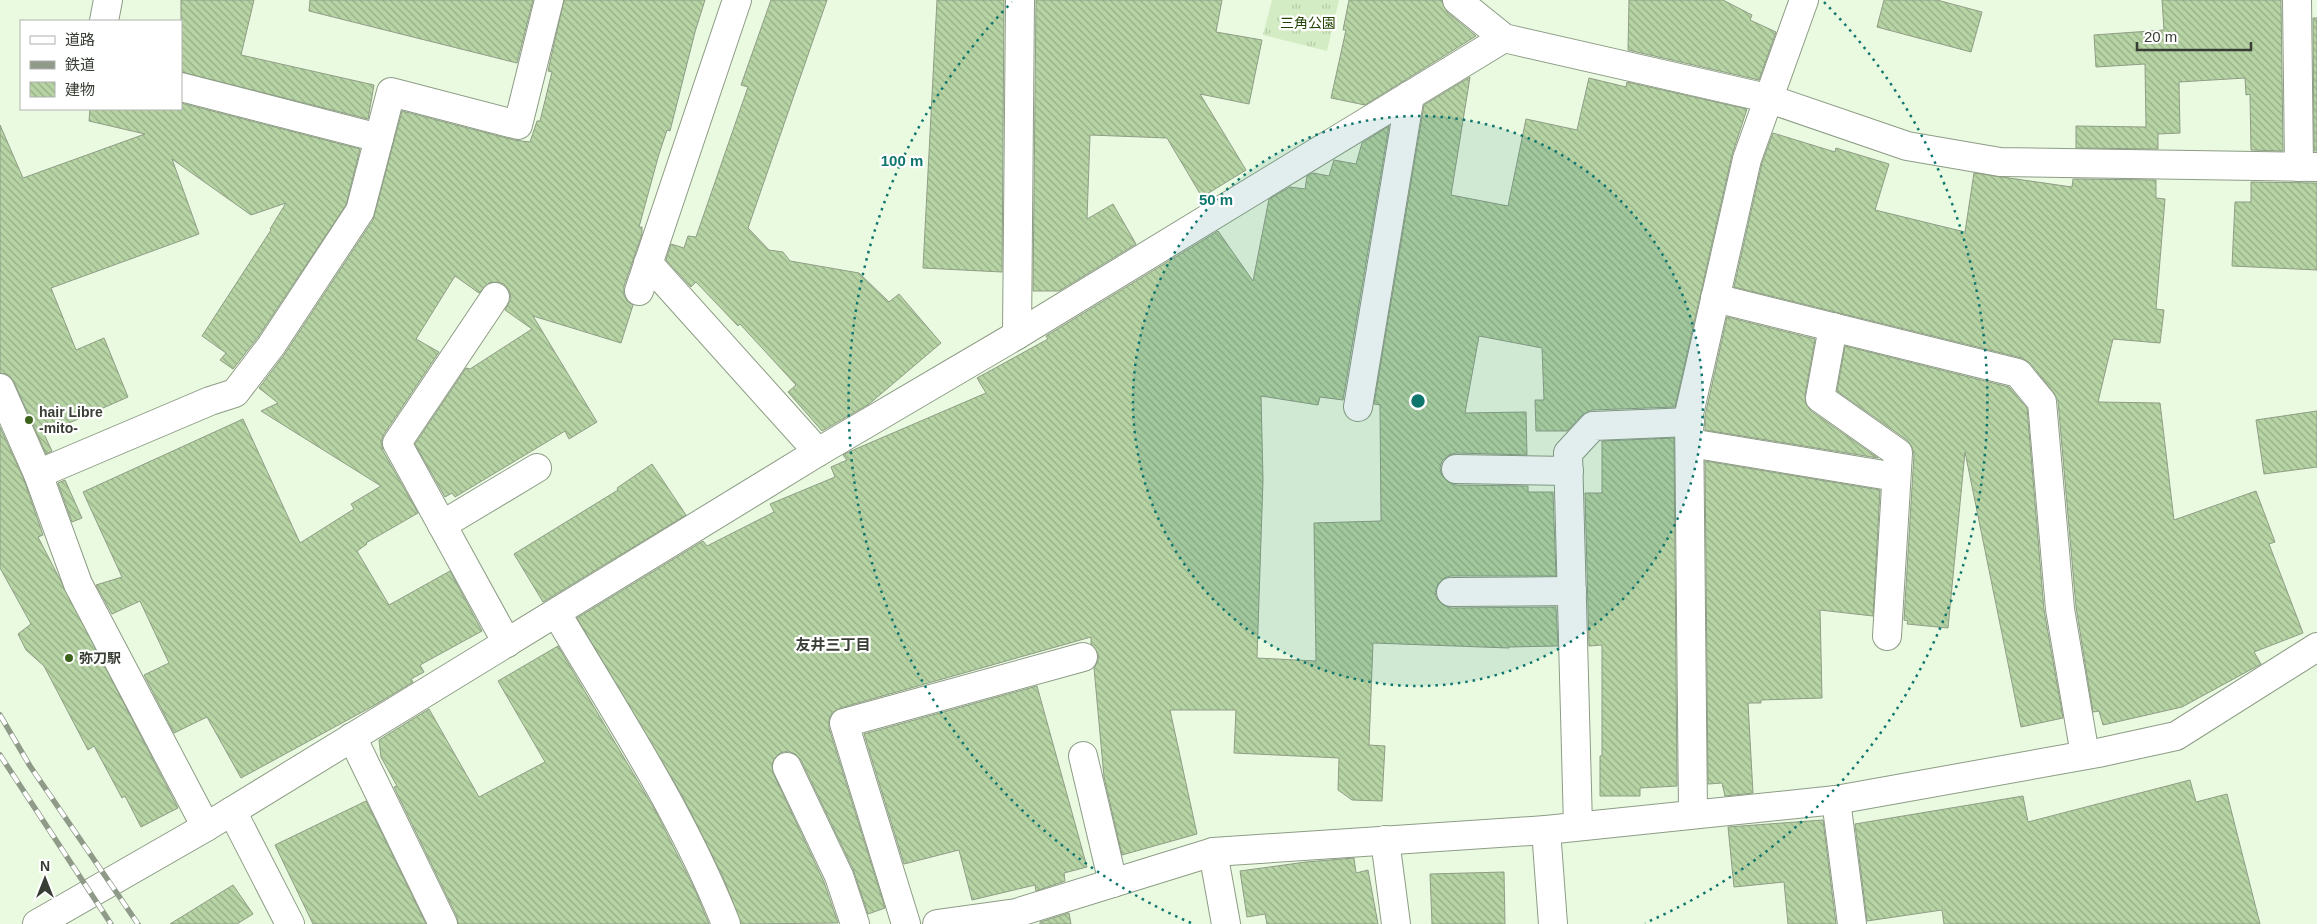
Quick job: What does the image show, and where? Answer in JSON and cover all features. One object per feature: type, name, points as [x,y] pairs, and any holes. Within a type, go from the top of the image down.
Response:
[{"type":"street","points":[[104,20],[108,0]]},
{"type":"street","points":[[38,474],[210,401],[235,393],[272,346],[360,211],[392,92],[518,125],[549,0]]},
{"type":"street","points":[[639,291],[737,0]]},
{"type":"street","points":[[1017,335],[1020,0]]},
{"type":"street","points":[[1457,0],[1504,38],[1767,98],[1907,146],[2000,162],[2308,167],[2297,0]]},
{"type":"street","points":[[1694,813],[1689,414],[1747,159],[1767,98],[1804,0]]},
{"type":"street","points":[[37,924],[206,827],[557,614],[818,452],[1017,335],[1504,38]]},
{"type":"street","points":[[182,87],[380,138]]},
{"type":"street","points":[[1358,407],[1410,95]]},
{"type":"street","points":[[648,263],[818,452]]},
{"type":"street","points":[[495,297],[397,443],[507,643]]},
{"type":"street","points":[[1715,298],[2018,372],[2042,402],[2060,609],[2085,754]]},
{"type":"street","points":[[1833,327],[1820,398],[1898,453],[1887,636]]},
{"type":"street","points":[[0,388],[38,474],[78,584],[206,827]]},
{"type":"street","points":[[1578,826],[1568,453],[1593,426],[1690,432],[1896,477]]},
{"type":"street","points":[[442,525],[536,468]]},
{"type":"street","points":[[1456,469],[1569,471]]},
{"type":"street","points":[[1451,592],[1572,591]]},
{"type":"street","points":[[557,614],[653,776],[714,893],[726,924]]},
{"type":"street","points":[[937,924],[1016,913],[1213,852],[1546,830],[1694,813],[1836,800],[2176,736],[2317,647]]},
{"type":"street","points":[[906,924],[844,723],[1083,657]]},
{"type":"street","points":[[352,737],[444,924]]},
{"type":"street","points":[[1083,756],[1113,883]]},
{"type":"street","points":[[786,766],[839,876],[855,924]]},
{"type":"street","points":[[1836,800],[1852,924]]},
{"type":"street","points":[[232,811],[290,924]]},
{"type":"street","points":[[1546,830],[1553,924]]},
{"type":"street","points":[[1385,840],[1396,924]]},
{"type":"street","points":[[1213,852],[1226,924]]},
{"type":"green space","name":"三角公園","points":[[1272,0],[1339,0],[1327,51],[1263,35]]},
{"type":"building","points":[[181,0],[254,0],[241,55],[374,85],[368,119],[182,72]]},
{"type":"building","points":[[310,0],[533,0],[517,63],[309,11]]},
{"type":"building","points":[[564,0],[705,0],[670,131],[667,130],[659,154],[639,227],[642,227],[642,234],[624,286],[624,295],[627,301],[633,305],[621,343],[533,316],[597,422],[569,439],[565,431],[455,497],[452,493],[445,497],[415,444],[466,368],[470,369],[532,329],[505,310],[511,298],[509,290],[504,284],[497,282],[489,283],[479,293],[455,276],[416,339],[439,352],[384,434],[381,442],[383,451],[418,513],[366,543],[357,551],[389,605],[450,571],[482,631],[420,665],[424,672],[411,679],[413,682],[375,705],[241,778],[207,717],[174,733],[144,675],[169,663],[140,601],[112,614],[96,585],[122,577],[83,492],[243,419],[300,543],[354,509],[351,504],[381,486],[261,411],[278,403],[259,388],[284,355],[373,220],[402,111],[514,140],[530,142],[537,121],[540,121],[552,72],[548,71]]},
{"type":"building","points":[[771,0],[827,0],[748,228],[769,250],[783,252],[790,261],[859,273],[889,302],[899,294],[941,343],[869,404],[822,431],[788,392],[796,385],[740,324],[738,326],[696,282],[691,287],[666,260],[671,244],[684,248],[688,236],[696,237],[748,87],[741,85]]},
{"type":"building","points":[[937,0],[1004,0],[1002,272],[923,268]]},
{"type":"building","points":[[1036,0],[1222,0],[1216,32],[1262,40],[1249,104],[1200,94],[1246,170],[1202,197],[1167,138],[1090,135],[1087,219],[1113,204],[1136,244],[1059,291],[1033,291]]},
{"type":"building","points":[[1349,0],[1442,0],[1447,12],[1476,36],[1365,105],[1331,98],[1346,30],[1343,30]]},
{"type":"building","points":[[1629,0],[1723,0],[1752,15],[1750,20],[1776,32],[1759,80],[1628,50]]},
{"type":"building","points":[[1884,0],[1937,0],[1982,12],[1971,52],[1877,27]]},
{"type":"building","points":[[2162,0],[2281,0],[2283,151],[2251,150],[2250,94],[2246,95],[2245,78],[2179,82],[2180,133],[2158,134],[2158,149],[2076,148],[2076,126],[2146,127],[2145,64],[2096,67],[2094,35],[2164,30]]},
{"type":"building","points":[[2313,18],[2317,18],[2317,151],[2314,151]]},
{"type":"building","points":[[1470,77],[1451,195],[1508,206],[1526,119],[1577,130],[1589,78],[1626,87],[1627,82],[1747,109],[1732,155],[1675,407],[1592,410],[1582,415],[1567,431],[1536,431],[1535,400],[1544,400],[1542,348],[1479,336],[1465,413],[1526,412],[1527,455],[1456,453],[1449,455],[1442,461],[1440,468],[1442,476],[1448,482],[1456,485],[1528,486],[1528,492],[1553,492],[1556,576],[1450,576],[1444,578],[1438,584],[1435,593],[1437,599],[1443,605],[1451,608],[1556,607],[1558,646],[1509,648],[1373,643],[1369,745],[1385,746],[1382,801],[1352,800],[1338,790],[1339,758],[1234,753],[1236,710],[1170,710],[1197,834],[1122,855],[1104,777],[1094,668],[1098,661],[1098,653],[1091,644],[1091,637],[840,708],[832,713],[829,720],[829,728],[885,908],[868,914],[853,869],[801,760],[795,754],[788,751],[780,753],[774,759],[772,765],[773,773],[824,882],[838,923],[741,924],[723,877],[683,797],[577,618],[703,541],[707,546],[774,512],[770,504],[835,477],[831,467],[847,460],[843,455],[986,393],[977,378],[1048,339],[1046,336],[1218,231],[1253,281],[1269,199],[1290,187],[1305,189],[1307,176],[1313,173],[1329,176],[1334,160],[1356,164],[1362,143],[1389,126],[1343,400],[1320,397],[1318,405],[1261,396],[1263,480],[1257,658],[1316,661],[1314,523],[1381,521],[1380,405],[1374,404],[1424,105]]},
{"type":"building","points":[[182,103],[360,149],[346,205],[258,337],[233,369],[220,360],[226,353],[202,336],[271,230],[286,203],[251,215],[172,159],[199,234],[51,288],[76,350],[104,338],[128,397],[44,434],[52,451],[46,454],[14,382],[9,375],[0,373],[0,125],[23,178],[145,134],[89,121],[90,110],[182,110]]},
{"type":"building","points":[[1773,133],[1835,152],[1836,148],[1889,164],[1875,210],[1965,232],[1974,173],[2072,187],[2073,179],[2156,180],[2156,198],[2165,199],[2156,309],[2164,310],[2160,343],[2113,339],[2098,402],[2160,403],[2174,520],[2256,491],[2275,542],[2269,544],[2303,633],[2254,652],[2261,664],[2182,707],[2103,725],[2099,711],[2093,712],[2076,607],[2058,401],[2054,393],[2030,363],[2022,358],[1734,287],[1762,163]]},
{"type":"building","points":[[2251,182],[2317,183],[2317,270],[2232,266],[2235,202],[2251,202]]},
{"type":"building","points":[[1727,317],[1815,339],[1805,395],[1806,404],[1811,411],[1878,458],[1705,430],[1705,416]]},
{"type":"building","points":[[1845,346],[2009,387],[2027,408],[2044,610],[2063,718],[2021,727],[1965,452],[1948,628],[1907,624],[1908,621],[1904,620],[1914,454],[1907,440],[1837,391]]},
{"type":"building","points":[[2317,411],[2317,467],[2264,474],[2256,420]]},
{"type":"building","name":"弥刀駅","points":[[0,427],[24,480],[43,535],[38,537],[178,808],[141,827],[125,796],[122,798],[94,746],[88,750],[44,666],[26,650],[18,634],[31,624],[0,568]]},
{"type":"building","points":[[1674,438],[1677,786],[1640,788],[1640,796],[1600,796],[1602,645],[1589,646],[1585,493],[1602,493],[1602,441]]},
{"type":"building","points":[[1705,461],[1880,490],[1873,616],[1820,610],[1822,698],[1761,700],[1761,703],[1748,703],[1753,793],[1725,796],[1722,783],[1708,784]]},
{"type":"building","points":[[652,464],[686,515],[543,602],[514,554],[618,490],[617,488]]},
{"type":"building","points":[[65,480],[82,518],[72,522],[58,483]]},
{"type":"building","points":[[558,646],[656,812],[695,890],[709,924],[458,924],[457,917],[394,787],[397,786],[381,757],[379,740],[429,709],[479,797],[545,762],[498,681]]},
{"type":"building","points":[[1037,686],[1087,867],[1064,873],[1065,881],[1036,891],[1035,885],[972,900],[959,850],[904,864],[864,734]]},
{"type":"building","points":[[2190,780],[2196,802],[2227,794],[2260,924],[1944,924],[1942,910],[1867,921],[1855,824],[2023,796],[2028,822]]},
{"type":"building","points":[[366,801],[426,924],[313,924],[275,845]]},
{"type":"building","points":[[1823,820],[1836,924],[1788,924],[1784,882],[1734,887],[1728,827]]},
{"type":"building","points":[[1354,858],[1356,873],[1368,870],[1378,924],[1267,924],[1265,914],[1247,917],[1240,871]]},
{"type":"building","points":[[1504,872],[1505,924],[1432,924],[1430,874]]},
{"type":"building","points":[[233,885],[253,914],[237,924],[170,924]]},
{"type":"building","points":[[1069,913],[1071,924],[1040,924],[1040,922]]},
{"type":"railway","points":[[0,715],[30,766],[138,924]]},
{"type":"railway","points":[[0,755],[111,924]]},
{"type":"place","name":"hair Libre -mito-","points":[[29,420]]},
{"type":"place","name":"弥刀駅","points":[[69,658]]},
{"type":"district","name":"友井三丁目","points":[[833,645]]}]
